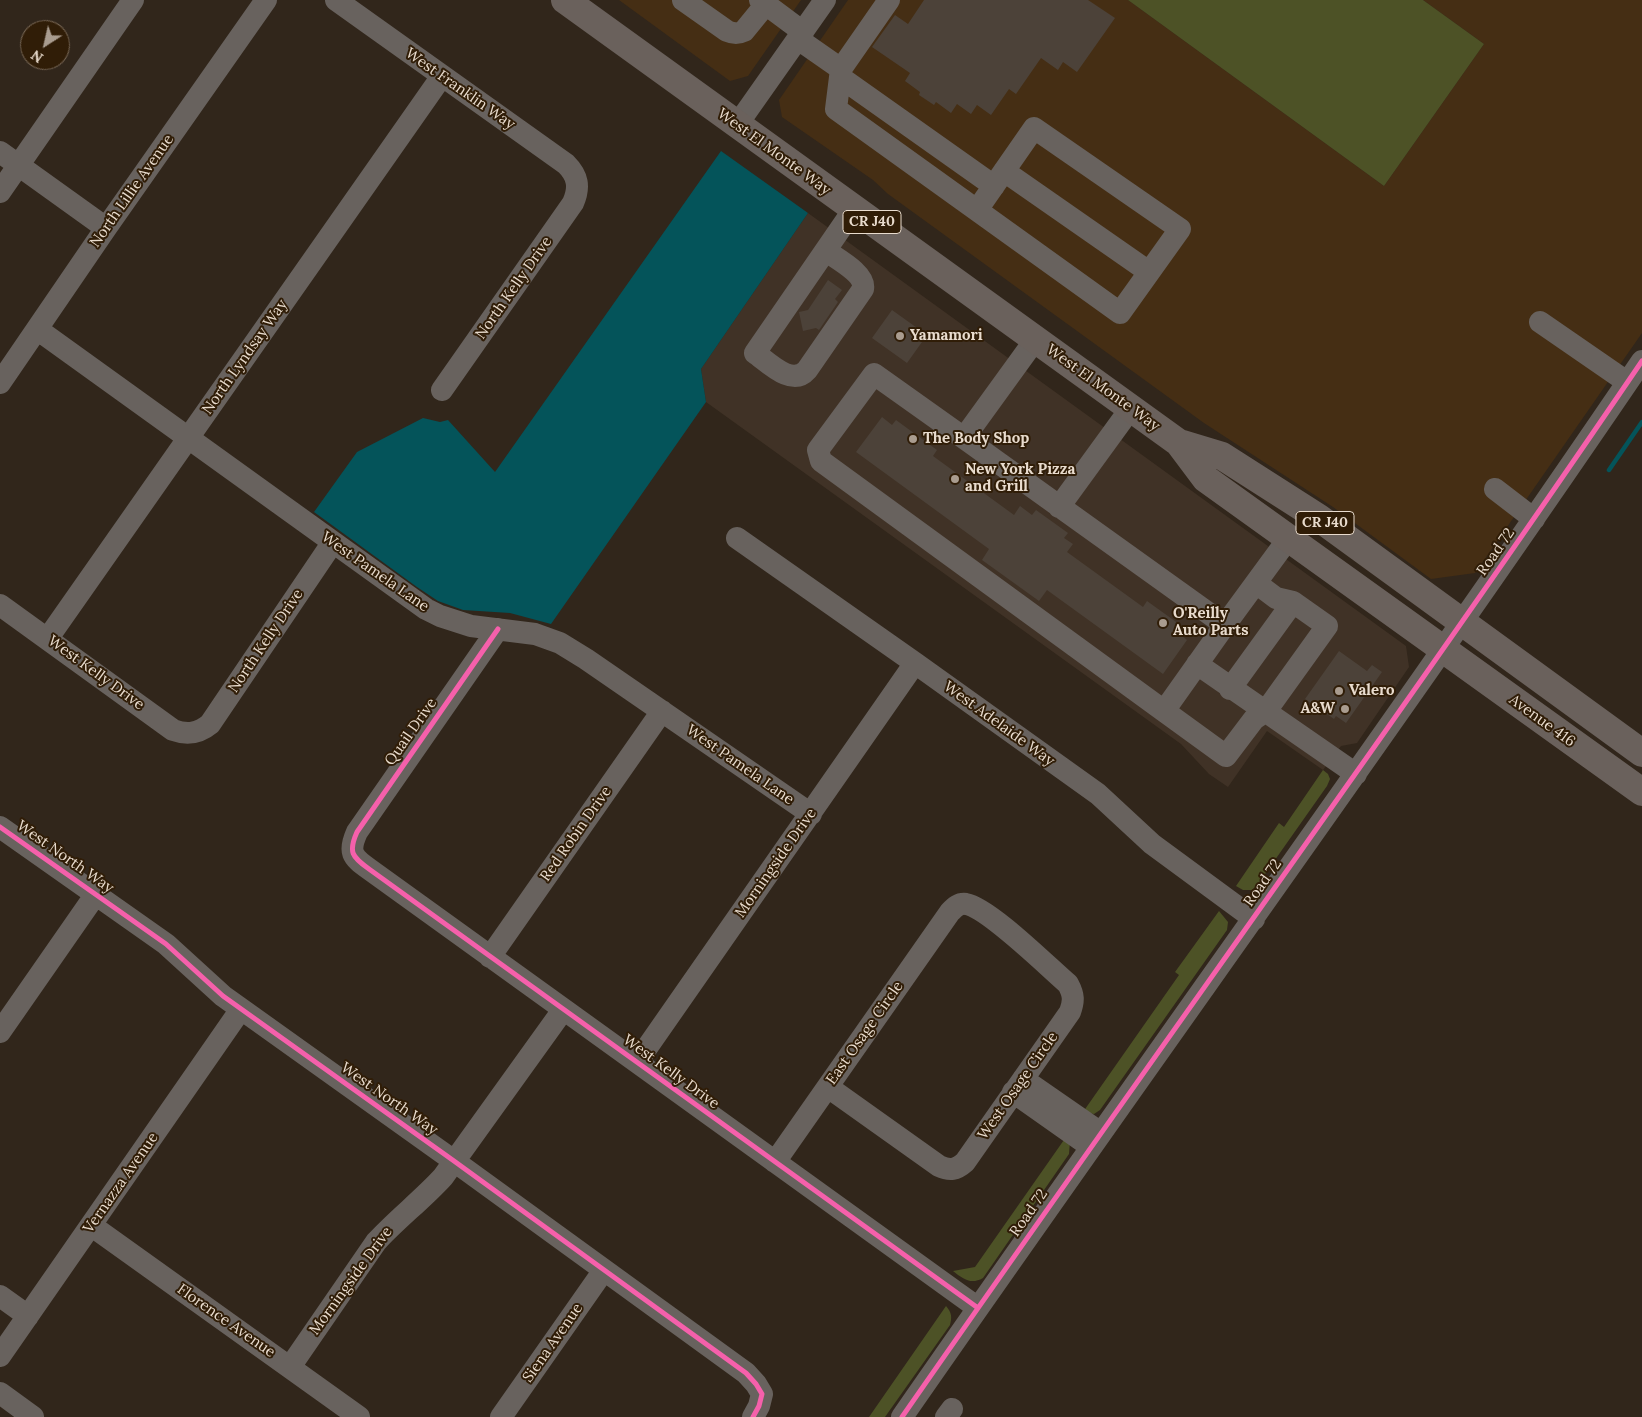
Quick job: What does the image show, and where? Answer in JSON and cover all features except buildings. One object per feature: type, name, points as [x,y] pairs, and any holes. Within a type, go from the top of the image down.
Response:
[{"type":"main road","name":"West El Monte Way","points":[[565,0],[1179,443],[1206,479],[1442,649]]},
{"type":"main road","name":"West El Monte Way","points":[[1179,443],[1222,456],[1319,518],[1462,622]]},
{"type":"main road","name":"CR J40","points":[[1462,622],[1642,753]]},
{"type":"main road","name":"Avenue 416","points":[[1442,649],[1642,792]]},
{"type":"street","points":[[0,192],[133,0]]},
{"type":"street","name":"North Lillie Avenue","points":[[0,383],[266,0]]},
{"type":"street","name":"West Franklin Way","points":[[336,0],[566,164],[574,172],[578,182]]},
{"type":"street","points":[[683,0],[727,31],[739,34],[744,31],[763,2],[840,73],[999,178],[1149,272]]},
{"type":"street","points":[[737,125],[825,0]]},
{"type":"street","points":[[889,0],[840,73],[836,109],[1120,313],[1180,229],[1034,128],[977,210]]},
{"type":"street","name":"North Lyndsay Way","points":[[48,638],[442,76]]},
{"type":"street","points":[[0,152],[106,228]]},
{"type":"street","name":"North Kelly Drive","points":[[442,390],[573,203],[577,194],[578,182]]},
{"type":"street","points":[[826,251],[858,275],[863,282],[863,289],[807,370],[800,376],[791,376],[755,354],[854,210]]},
{"type":"street","points":[[1540,322],[1628,382]]},
{"type":"street","name":"West Pamela Lane","points":[[37,328],[426,609],[448,619],[471,626],[535,634],[560,643],[586,658],[810,814]]},
{"type":"street","points":[[964,438],[1035,340]]},
{"type":"street","name":"Road 72","points":[[902,1417],[1356,774],[1642,361]]},
{"type":"street","points":[[1225,625],[874,374],[818,450],[821,461],[1226,756],[1254,719],[1266,711],[1327,626],[1293,602],[1276,598],[1256,583]]},
{"type":"street","points":[[1059,506],[1131,408]]},
{"type":"street","points":[[1496,489],[1534,519]]},
{"type":"street","name":"West Adelaide Way","points":[[737,538],[1098,794],[1152,844],[1254,919]]},
{"type":"street","points":[[1164,711],[1288,539]]},
{"type":"street","name":"North Kelly Drive","points":[[194,733],[203,730],[210,724],[333,542]]},
{"type":"street","points":[[1230,688],[1293,602]]},
{"type":"street","name":"West Kelly Drive","points":[[0,605],[173,730],[183,734],[194,733]]},
{"type":"street","name":"Quail Drive","points":[[352,853],[351,843],[356,832],[498,629]]},
{"type":"street","name":"Morningside Drive","points":[[637,1062],[915,663]]},
{"type":"street","points":[[1197,664],[1356,774]]},
{"type":"street","name":"Red Robin Drive","points":[[490,957],[662,712]]},
{"type":"street","name":"West North Way","points":[[0,827],[166,944],[212,988],[746,1373],[762,1394],[759,1406],[753,1417]]},
{"type":"street","name":"West Kelly Drive","points":[[352,853],[358,862],[978,1308]]},
{"type":"street","points":[[0,1032],[96,894]]},
{"type":"street","name":"West Osage Circle","points":[[828,1087],[946,1170],[952,1170],[965,1162],[1070,1012],[1073,1003],[1073,993],[1068,984],[1005,928],[974,906],[957,905]]},
{"type":"street","name":"East Osage Circle","points":[[775,1162],[950,912],[957,905]]},
{"type":"street","name":"Vernazza Avenue","points":[[0,1356],[241,1009]]},
{"type":"street","name":"Morningside Drive","points":[[290,1367],[376,1242],[407,1210],[430,1191],[454,1161],[563,1010]]},
{"type":"street","points":[[1018,1086],[1096,1140]]},
{"type":"street","name":"Florence Avenue","points":[[92,1226],[360,1417]]},
{"type":"street","name":"Siena Avenue","points":[[501,1417],[604,1270]]},
{"type":"street","points":[[0,1296],[28,1316]]},
{"type":"street","points":[[0,1393],[33,1417]]},
{"type":"shaded area","points":[[619,0],[801,0],[748,76],[730,81]]},
{"type":"shaded area","points":[[848,0],[1128,0],[1384,186],[1484,44],[1423,0],[1642,0],[1642,333],[1475,573],[1431,579],[1333,507],[1204,423],[888,194],[873,180],[782,117],[779,100]]},
{"type":"shaded area","points":[[808,213],[1406,646],[1409,667],[1357,743],[1341,746],[1323,770],[1267,731],[1228,787],[1209,774],[1181,744],[706,402],[701,369]]},
{"type":"green space","points":[[1128,0],[1423,0],[1484,44],[1384,186]]},
{"type":"green space","points":[[1323,770],[1330,779],[1327,786],[1258,884],[1252,890],[1243,890],[1236,886],[1279,823],[1284,827]]},
{"type":"green space","points":[[1219,911],[1228,922],[1227,930],[1100,1110],[1094,1114],[1083,1112],[1179,975],[1175,972]]},
{"type":"green space","points":[[1066,1137],[1070,1141],[1069,1154],[983,1278],[971,1281],[964,1279],[953,1271],[975,1267]]},
{"type":"green space","points":[[946,1306],[951,1315],[950,1325],[885,1417],[869,1417]]},
{"type":"water","points":[[721,151],[808,213],[701,369],[706,402],[551,624],[510,613],[463,610],[438,601],[314,512],[357,452],[423,418],[440,422],[448,420],[495,472]]},
{"type":"waterway","points":[[1609,470],[1642,422]]},
{"type":"cycle path","points":[[902,1417],[1459,627],[1642,361]]},
{"type":"cycle path","points":[[498,629],[357,832],[352,849],[355,857],[369,869],[978,1308]]},
{"type":"cycle path","points":[[0,827],[166,944],[223,996],[746,1373],[762,1394],[759,1406],[753,1417]]},
{"type":"place","name":"Yamamori","points":[[900,336]]},
{"type":"place","name":"The Body Shop","points":[[913,439]]},
{"type":"place","name":"New York Pizza and Grill","points":[[955,479]]},
{"type":"place","name":"O'Reilly Auto Parts","points":[[1163,623]]},
{"type":"place","name":"Valero","points":[[1339,691]]},
{"type":"place","name":"A&W","points":[[1345,709]]}]
